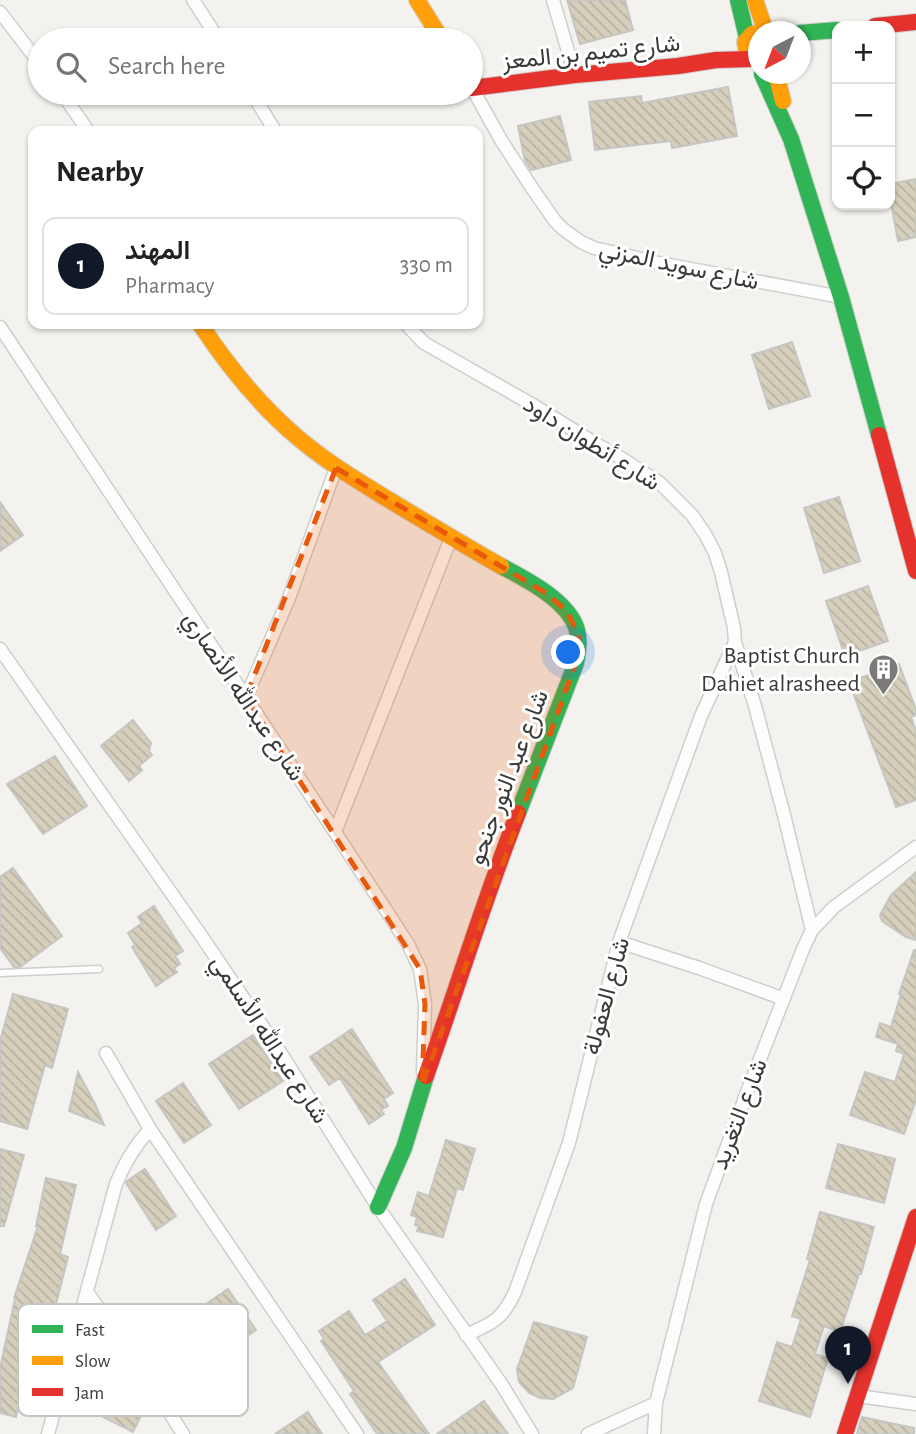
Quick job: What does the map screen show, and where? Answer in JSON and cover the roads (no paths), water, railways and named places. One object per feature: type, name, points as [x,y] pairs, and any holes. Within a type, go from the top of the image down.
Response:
[{"type":"street","points":[[193,0],[211,28]]},
{"type":"street","points":[[417,0],[434,28]]},
{"type":"street","points":[[553,0],[575,75]]},
{"type":"street","points":[[738,0],[748,55]]},
{"type":"street","points":[[755,0],[762,21]]},
{"type":"street","points":[[0,12],[28,49]]},
{"type":"street","points":[[895,24],[916,22]]},
{"type":"street","points":[[811,34],[832,31]]},
{"type":"street","name":"شارع تميم بن المعز","points":[[716,60],[746,39]]},
{"type":"street","name":"شارع تميم بن المعز","points":[[483,86],[716,60],[748,63]]},
{"type":"street","points":[[766,84],[791,139]]},
{"type":"street","points":[[778,84],[791,139],[841,297],[916,570]]},
{"type":"street","points":[[70,105],[85,126]]},
{"type":"street","points":[[259,105],[272,126]]},
{"type":"street","name":"شارع سويد المزني","points":[[481,105],[501,141],[555,221],[580,243],[659,264],[841,297]]},
{"type":"street","name":"شارع عبدالله الأنصاري","points":[[0,327],[408,944],[419,969],[425,1004],[422,1086]]},
{"type":"street","name":"شارع عبد النور جنحو","points":[[203,329],[220,353],[271,412],[306,445],[336,468],[546,593],[567,611],[577,626],[580,648],[576,663],[474,932],[404,1148],[378,1206]]},
{"type":"street","name":"شارع أنطوان داود","points":[[411,329],[424,342],[660,483],[692,515],[705,534],[722,572],[735,642],[755,706],[812,930]]},
{"type":"street","points":[[246,697],[289,598],[336,468]]},
{"type":"street","points":[[335,832],[451,538]]},
{"type":"street","name":"شارع العفولة","points":[[466,1335],[496,1320],[515,1292],[569,1143],[619,942],[697,727],[735,642]]},
{"type":"street","name":"شارع عبدالله الأسلمي","points":[[0,649],[200,934],[282,1055],[378,1206],[533,1434]]},
{"type":"street","name":"شارع التغريد","points":[[654,1434],[656,1402],[706,1204],[812,930],[840,902],[916,847]]},
{"type":"street","points":[[619,942],[784,999]]},
{"type":"street","points":[[106,1053],[150,1129],[357,1434]]},
{"type":"street","points":[[84,1304],[123,1166],[150,1129]]},
{"type":"street","points":[[845,1434],[916,1217]]},
{"type":"street","points":[[87,1292],[96,1304]]},
{"type":"street","points":[[858,1396],[916,1404]]},
{"type":"street","points":[[588,1434],[656,1402]]},
{"type":"street","points":[[48,1434],[53,1416]]},
{"type":"street","points":[[172,1416],[183,1434]]},
{"type":"lane","points":[[0,973],[99,969]]},
{"type":"place","name":"Baptist Church Dahiet alrasheed","points":[[883,696]]},
{"type":"place","name":"المهند","points":[[848,1384]]}]
